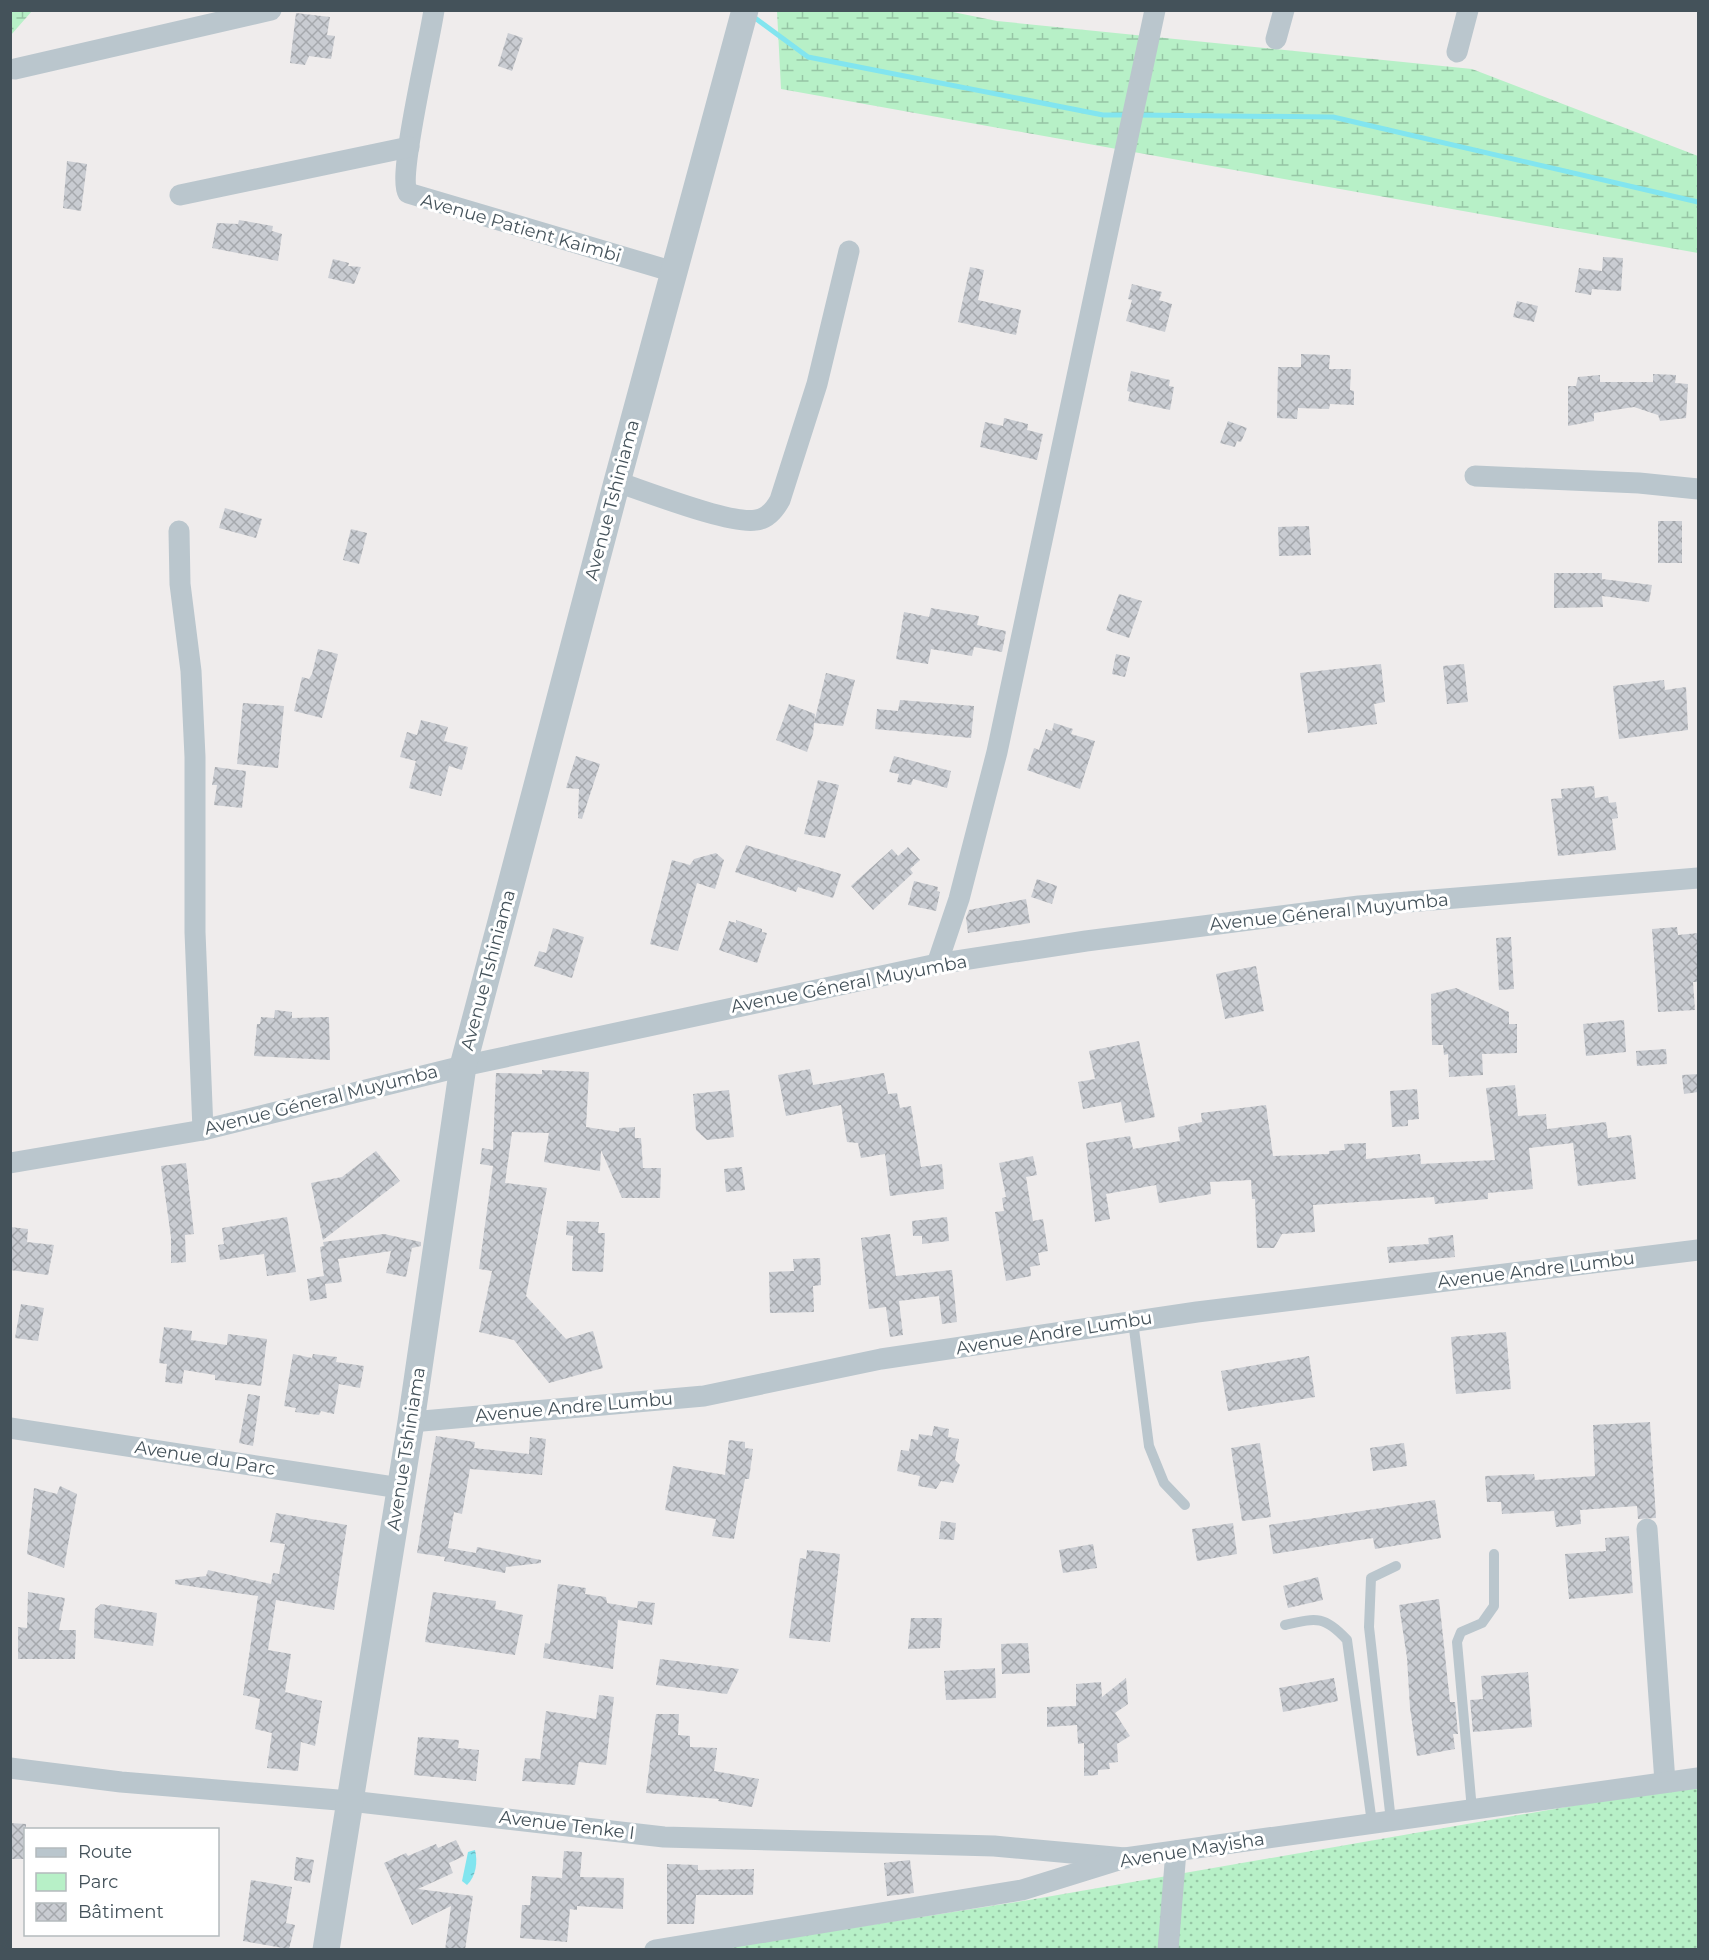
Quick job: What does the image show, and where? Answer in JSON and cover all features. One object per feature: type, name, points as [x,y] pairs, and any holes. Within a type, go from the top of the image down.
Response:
[{"type":"street","points":[[15,69],[271,10]]},
{"type":"street","name":"Avenue Patient Kaimbi","points":[[434,10],[409,147],[405,184],[411,196],[674,272]]},
{"type":"street","name":"Avenue Tshiniama","points":[[326,1950],[411,1422],[463,1066],[617,482],[745,10]]},
{"type":"street","points":[[937,964],[959,899],[997,752],[1155,10]]},
{"type":"street","points":[[1276,39],[1284,10]]},
{"type":"street","points":[[1457,52],[1468,10]]},
{"type":"street","points":[[180,195],[409,147]]},
{"type":"street","points":[[617,482],[734,519],[757,520],[773,512],[780,500],[817,384],[849,251]]},
{"type":"street","points":[[1475,476],[1639,483],[1698,489]]},
{"type":"street","points":[[179,531],[180,584],[191,671],[195,757],[195,932],[203,1130]]},
{"type":"street","name":"Avenue Géneral Muyumba","points":[[10,1163],[203,1130],[463,1066],[937,964],[1086,941],[1359,906],[1698,878]]},
{"type":"street","name":"Avenue Andre Lumbu","points":[[411,1422],[704,1396],[881,1359],[1133,1321],[1698,1250]]},
{"type":"street","name":"Avenue du Parc","points":[[10,1428],[400,1488]]},
{"type":"street","points":[[1647,1529],[1665,1782]]},
{"type":"street","name":"Avenue Tenke I","points":[[10,1767],[121,1782],[350,1800],[664,1837],[993,1846],[1125,1858]]},
{"type":"street","name":"Avenue Mayisha","points":[[655,1950],[1022,1890],[1125,1858],[1698,1778]]},
{"type":"street","points":[[1168,1950],[1176,1851]]},
{"type":"lane","points":[[1133,1321],[1149,1446],[1164,1484],[1185,1505]]},
{"type":"lane","points":[[1472,1810],[1457,1642],[1461,1632],[1482,1623],[1494,1606],[1494,1554]]},
{"type":"lane","points":[[1381,1822],[1369,1627],[1371,1578],[1396,1566]]},
{"type":"lane","points":[[1285,1625],[1316,1618],[1333,1624],[1347,1640],[1381,1822]]},
{"type":"green space","points":[[10,11],[32,11],[11,35]]},
{"type":"green space","points":[[777,11],[948,11],[997,21],[1472,69],[1698,156],[1698,253],[781,89]]},
{"type":"green space","points":[[1698,1784],[1698,1949],[712,1950],[1029,1900]]},
{"type":"water","points":[[475,1850],[476,1869],[467,1885],[462,1881],[468,1852]]},
{"type":"building","points":[[296,13],[330,17],[327,35],[335,36],[331,59],[309,56],[305,65],[290,63]]},
{"type":"building","points":[[508,33],[523,38],[512,71],[498,66]]},
{"type":"building","points":[[67,161],[87,164],[81,211],[63,208]]},
{"type":"building","points":[[239,220],[273,226],[272,231],[282,234],[278,261],[212,248],[217,223],[238,224]]},
{"type":"building","points":[[1603,257],[1623,258],[1621,291],[1592,289],[1591,295],[1575,292],[1579,268],[1602,271]]},
{"type":"building","points":[[333,259],[349,263],[348,266],[361,267],[354,284],[328,278]]},
{"type":"building","points":[[970,267],[984,270],[978,300],[1021,310],[1016,335],[958,322]]},
{"type":"building","points":[[1132,284],[1162,292],[1159,300],[1172,304],[1165,332],[1126,321],[1132,300],[1128,299]]},
{"type":"building","points":[[1517,301],[1538,306],[1534,322],[1513,317]]},
{"type":"building","points":[[1301,354],[1330,355],[1329,369],[1351,369],[1350,390],[1354,391],[1354,405],[1330,404],[1329,409],[1298,408],[1297,419],[1277,418],[1278,367],[1301,367]]},
{"type":"building","points":[[1131,371],[1170,380],[1169,386],[1174,387],[1170,410],[1128,401],[1130,392],[1127,391]]},
{"type":"building","points":[[1653,374],[1676,375],[1675,383],[1688,384],[1686,418],[1660,421],[1658,415],[1634,407],[1594,413],[1594,421],[1568,426],[1568,386],[1576,386],[1578,377],[1600,375],[1600,382],[1653,382]]},
{"type":"building","points":[[1004,418],[1028,424],[1027,430],[1043,434],[1037,460],[980,447],[985,422],[1003,426]]},
{"type":"building","points":[[1228,421],[1247,428],[1241,442],[1237,441],[1235,447],[1220,443]]},
{"type":"building","points":[[225,508],[262,519],[256,538],[219,528]]},
{"type":"building","points":[[1658,521],[1682,521],[1682,563],[1658,563]]},
{"type":"building","points":[[1309,526],[1311,555],[1279,556],[1278,527]]},
{"type":"building","points":[[351,529],[367,533],[359,564],[343,560]]},
{"type":"building","points":[[1554,573],[1602,573],[1602,579],[1652,585],[1649,602],[1602,596],[1603,607],[1554,608]]},
{"type":"building","points":[[1119,594],[1142,601],[1129,638],[1106,630]]},
{"type":"building","points":[[931,608],[979,616],[977,625],[1006,631],[1002,652],[974,647],[972,656],[931,649],[928,664],[896,659],[904,612],[929,617]]},
{"type":"building","points":[[318,649],[338,654],[322,718],[294,711],[302,677],[309,679],[312,674]]},
{"type":"building","points":[[1116,654],[1130,657],[1125,677],[1112,674]]},
{"type":"building","points":[[1381,664],[1385,702],[1374,704],[1377,724],[1308,733],[1300,673]]},
{"type":"building","points":[[1464,664],[1468,702],[1447,704],[1443,666]]},
{"type":"building","points":[[826,673],[855,680],[843,726],[814,723]]},
{"type":"building","points":[[1664,680],[1665,690],[1686,687],[1688,730],[1619,739],[1613,686]]},
{"type":"building","points":[[900,700],[974,706],[971,738],[875,729],[877,709],[898,711]]},
{"type":"building","points":[[243,703],[284,706],[278,768],[237,764]]},
{"type":"building","points":[[789,704],[815,714],[813,734],[807,752],[776,740]]},
{"type":"building","points":[[421,720],[448,727],[444,741],[468,747],[462,770],[449,766],[441,796],[409,788],[416,761],[400,757],[407,732],[417,735]]},
{"type":"building","points":[[1054,723],[1073,729],[1071,734],[1095,741],[1080,789],[1027,770],[1034,748],[1039,750],[1046,729],[1052,731]]},
{"type":"building","points":[[576,756],[600,764],[582,819],[578,818],[579,789],[566,788]]},
{"type":"building","points":[[894,756],[951,771],[947,788],[913,779],[911,785],[897,782],[899,774],[889,772]]},
{"type":"building","points":[[215,767],[246,771],[242,808],[214,805],[217,785],[212,785]]},
{"type":"building","points":[[818,780],[839,785],[825,838],[804,834]]},
{"type":"building","points":[[1594,786],[1595,798],[1608,796],[1609,803],[1616,802],[1618,818],[1612,819],[1616,850],[1558,856],[1551,799],[1562,798],[1561,789]]},
{"type":"building","points":[[746,845],[841,874],[833,898],[798,887],[796,892],[735,872]]},
{"type":"building","points":[[908,847],[920,860],[910,869],[913,873],[873,910],[851,886],[892,849],[898,856]]},
{"type":"building","points":[[716,853],[724,860],[715,889],[697,883],[678,951],[650,944],[672,860],[690,865],[694,859]]},
{"type":"building","points":[[1037,879],[1057,886],[1052,904],[1031,897]]},
{"type":"building","points":[[914,881],[938,887],[937,891],[940,892],[936,911],[908,905]]},
{"type":"building","points":[[1026,899],[1030,923],[968,933],[966,918],[969,910]]},
{"type":"building","points":[[736,920],[767,933],[757,963],[719,950],[729,921],[736,923]]},
{"type":"building","points":[[1677,927],[1678,935],[1698,933],[1698,982],[1693,982],[1695,1010],[1658,1012],[1652,929]]},
{"type":"building","points":[[553,928],[584,937],[572,978],[534,966],[539,951],[546,953]]},
{"type":"building","points":[[1511,937],[1514,989],[1499,990],[1496,938]]},
{"type":"building","points":[[1256,966],[1264,1011],[1225,1019],[1216,974]]},
{"type":"building","points":[[1456,988],[1509,1012],[1509,1024],[1517,1024],[1517,1053],[1482,1054],[1483,1075],[1449,1077],[1448,1054],[1444,1055],[1443,1045],[1432,1045],[1431,994]]},
{"type":"building","points":[[275,1010],[292,1012],[292,1018],[329,1017],[330,1060],[254,1056],[257,1024],[260,1024],[261,1017],[274,1018]]},
{"type":"building","points":[[1624,1020],[1626,1052],[1586,1056],[1583,1024]]},
{"type":"building","points":[[1139,1041],[1155,1117],[1125,1123],[1121,1102],[1083,1109],[1078,1082],[1095,1079],[1089,1051]]},
{"type":"building","points":[[1666,1049],[1667,1064],[1637,1066],[1636,1051]]},
{"type":"building","points":[[810,1069],[813,1085],[884,1073],[888,1094],[897,1093],[900,1108],[911,1106],[921,1167],[942,1164],[944,1189],[890,1196],[885,1154],[861,1158],[858,1143],[847,1142],[841,1105],[786,1116],[778,1075]]},
{"type":"building","points":[[542,1070],[589,1072],[586,1127],[619,1132],[619,1128],[635,1127],[635,1138],[641,1138],[643,1168],[661,1168],[660,1198],[622,1198],[601,1150],[600,1171],[544,1162],[549,1133],[512,1132],[505,1183],[547,1188],[526,1296],[566,1339],[593,1331],[603,1368],[549,1383],[514,1340],[479,1332],[492,1271],[479,1269],[493,1166],[480,1164],[482,1148],[493,1150],[496,1073],[542,1074]]},
{"type":"building","points":[[1698,1074],[1698,1092],[1684,1094],[1682,1075]]},
{"type":"building","points":[[1515,1085],[1518,1116],[1546,1114],[1547,1129],[1606,1122],[1608,1138],[1631,1135],[1636,1179],[1578,1186],[1573,1143],[1529,1148],[1533,1189],[1488,1193],[1488,1199],[1435,1204],[1434,1197],[1313,1205],[1315,1232],[1282,1234],[1274,1248],[1257,1248],[1255,1199],[1252,1199],[1251,1180],[1210,1182],[1211,1194],[1159,1203],[1156,1185],[1106,1194],[1110,1219],[1095,1222],[1086,1143],[1130,1136],[1133,1149],[1180,1141],[1178,1127],[1202,1122],[1201,1113],[1266,1105],[1273,1156],[1329,1154],[1329,1151],[1345,1150],[1344,1144],[1366,1143],[1366,1159],[1420,1154],[1421,1164],[1495,1160],[1486,1088]]},
{"type":"building","points":[[1417,1089],[1419,1119],[1408,1120],[1408,1126],[1392,1127],[1390,1091]]},
{"type":"building","points":[[729,1090],[734,1137],[707,1140],[696,1130],[693,1094]]},
{"type":"building","points":[[376,1151],[400,1181],[323,1240],[311,1183],[342,1177]]},
{"type":"building","points":[[1033,1156],[1037,1175],[1026,1177],[1033,1221],[1043,1219],[1048,1251],[1038,1253],[1040,1265],[1030,1267],[1031,1276],[1006,1281],[995,1212],[1004,1211],[1002,1198],[1006,1197],[999,1163]]},
{"type":"building","points":[[186,1163],[194,1234],[185,1235],[186,1262],[171,1263],[171,1237],[161,1166]]},
{"type":"building","points":[[742,1167],[745,1190],[726,1192],[724,1169]]},
{"type":"building","points":[[287,1217],[296,1272],[267,1276],[264,1254],[220,1260],[218,1245],[224,1244],[222,1228]]},
{"type":"building","points":[[947,1217],[949,1241],[922,1244],[922,1236],[913,1236],[912,1221]]},
{"type":"building","points":[[567,1221],[599,1222],[598,1233],[605,1233],[603,1272],[572,1271],[573,1236],[566,1235]]},
{"type":"building","points":[[10,1227],[28,1229],[27,1242],[54,1245],[48,1275],[10,1270]]},
{"type":"building","points":[[384,1234],[421,1242],[421,1246],[412,1248],[406,1277],[386,1273],[391,1251],[338,1259],[342,1282],[325,1284],[327,1298],[310,1301],[307,1279],[324,1276],[320,1247],[324,1246],[323,1242]]},
{"type":"building","points":[[890,1234],[896,1276],[952,1270],[957,1322],[942,1324],[939,1296],[899,1301],[903,1335],[890,1337],[886,1307],[869,1309],[861,1238]]},
{"type":"building","points":[[1453,1235],[1455,1257],[1389,1263],[1387,1247],[1429,1244],[1428,1238]]},
{"type":"building","points":[[820,1258],[821,1285],[813,1286],[814,1312],[770,1313],[769,1272],[794,1271],[793,1259]]},
{"type":"building","points":[[21,1304],[44,1308],[38,1341],[15,1338]]},
{"type":"building","points":[[164,1327],[192,1331],[191,1340],[227,1345],[228,1334],[267,1339],[261,1386],[215,1380],[215,1375],[184,1370],[182,1384],[165,1382],[167,1364],[159,1363]]},
{"type":"building","points":[[1506,1332],[1511,1389],[1456,1394],[1451,1337]]},
{"type":"building","points":[[293,1354],[312,1358],[313,1354],[337,1357],[336,1362],[364,1366],[360,1388],[339,1384],[334,1414],[321,1411],[319,1415],[295,1412],[296,1408],[284,1406]]},
{"type":"building","points":[[1309,1356],[1315,1397],[1228,1411],[1221,1371]]},
{"type":"building","points":[[248,1394],[260,1396],[253,1446],[239,1443]]},
{"type":"building","points":[[1650,1422],[1656,1518],[1638,1519],[1637,1506],[1580,1510],[1581,1524],[1556,1527],[1554,1511],[1502,1514],[1501,1502],[1487,1502],[1485,1476],[1534,1474],[1535,1480],[1595,1476],[1593,1425]]},
{"type":"building","points":[[934,1426],[949,1429],[948,1437],[959,1439],[955,1460],[960,1465],[953,1483],[941,1481],[936,1489],[918,1486],[920,1476],[897,1471],[901,1450],[909,1451],[911,1439],[918,1440],[919,1434],[932,1436]]},
{"type":"building","points":[[436,1436],[475,1442],[474,1448],[529,1454],[530,1437],[546,1439],[542,1475],[470,1469],[462,1514],[454,1512],[448,1548],[476,1553],[477,1547],[541,1560],[541,1563],[506,1567],[505,1573],[444,1561],[445,1557],[417,1553]]},
{"type":"building","points":[[729,1440],[745,1442],[745,1448],[753,1449],[749,1479],[745,1479],[734,1539],[712,1536],[716,1519],[665,1510],[673,1466],[725,1475]]},
{"type":"building","points":[[1260,1443],[1271,1517],[1242,1521],[1231,1448]]},
{"type":"building","points":[[1404,1443],[1407,1466],[1373,1471],[1370,1448]]},
{"type":"building","points":[[60,1486],[77,1494],[64,1568],[27,1554],[34,1488],[57,1494]]},
{"type":"building","points":[[1435,1500],[1441,1538],[1375,1549],[1373,1538],[1273,1554],[1269,1525]]},
{"type":"building","points":[[276,1513],[347,1525],[334,1610],[276,1600],[268,1650],[291,1654],[285,1692],[322,1701],[315,1746],[301,1742],[298,1771],[267,1768],[272,1733],[255,1729],[260,1699],[243,1695],[258,1596],[175,1584],[175,1580],[206,1576],[208,1570],[271,1584],[273,1573],[279,1574],[285,1544],[270,1542]]},
{"type":"building","points":[[941,1521],[956,1523],[954,1540],[939,1539]]},
{"type":"building","points":[[1233,1523],[1237,1554],[1197,1561],[1192,1529]]},
{"type":"building","points":[[1629,1536],[1633,1593],[1569,1599],[1565,1554],[1606,1551],[1605,1538]]},
{"type":"building","points":[[1093,1544],[1097,1568],[1063,1573],[1059,1550]]},
{"type":"building","points":[[807,1550],[840,1554],[830,1642],[789,1638],[800,1558],[806,1559]]},
{"type":"building","points":[[1318,1577],[1323,1600],[1288,1608],[1283,1586]]},
{"type":"building","points":[[558,1584],[586,1588],[585,1594],[606,1597],[607,1603],[637,1608],[638,1601],[655,1603],[652,1625],[618,1620],[613,1669],[543,1658],[545,1643],[550,1644]]},
{"type":"building","points":[[28,1592],[65,1598],[59,1630],[76,1630],[75,1659],[18,1659],[18,1627],[27,1628]]},
{"type":"building","points":[[433,1592],[496,1601],[495,1609],[523,1615],[515,1655],[425,1642]]},
{"type":"building","points":[[1439,1599],[1450,1702],[1455,1702],[1458,1734],[1453,1734],[1455,1749],[1417,1756],[1399,1605]]},
{"type":"building","points":[[101,1604],[157,1613],[153,1646],[94,1638],[95,1609]]},
{"type":"building","points":[[911,1618],[942,1618],[940,1648],[908,1649]]},
{"type":"building","points":[[1028,1643],[1030,1673],[1002,1674],[1001,1644]]},
{"type":"building","points":[[660,1659],[739,1669],[727,1694],[656,1685]]},
{"type":"building","points":[[995,1668],[996,1698],[946,1700],[944,1671]]},
{"type":"building","points":[[1528,1672],[1532,1727],[1473,1732],[1470,1700],[1483,1699],[1481,1676]]},
{"type":"building","points":[[1126,1678],[1128,1704],[1115,1713],[1130,1736],[1117,1744],[1118,1762],[1109,1763],[1110,1769],[1098,1770],[1098,1775],[1084,1776],[1084,1743],[1078,1744],[1077,1725],[1047,1727],[1047,1707],[1076,1706],[1076,1684],[1101,1682],[1102,1697]]},
{"type":"building","points":[[1334,1678],[1338,1701],[1283,1712],[1279,1688]]},
{"type":"building","points":[[599,1695],[614,1697],[606,1765],[579,1762],[575,1785],[522,1781],[525,1758],[540,1759],[546,1711],[596,1719]]},
{"type":"building","points":[[656,1714],[679,1714],[678,1735],[690,1736],[690,1747],[717,1748],[714,1771],[759,1779],[752,1807],[718,1801],[719,1799],[646,1793]]},
{"type":"building","points":[[418,1737],[459,1740],[458,1748],[479,1750],[476,1781],[414,1775]]},
{"type":"building","points":[[10,1823],[26,1824],[24,1859],[10,1859]]},
{"type":"building","points":[[456,1840],[464,1856],[449,1863],[453,1873],[418,1889],[473,1896],[465,1950],[445,1950],[451,1906],[412,1925],[384,1863],[406,1853],[408,1856],[436,1844],[438,1848]]},
{"type":"building","points":[[564,1851],[582,1852],[580,1877],[624,1878],[623,1909],[577,1906],[577,1910],[570,1909],[567,1942],[520,1938],[522,1905],[530,1905],[532,1876],[562,1878]]},
{"type":"building","points":[[296,1857],[314,1860],[310,1883],[294,1880]]},
{"type":"building","points":[[910,1860],[914,1893],[887,1896],[884,1863]]},
{"type":"building","points":[[667,1864],[698,1865],[698,1870],[754,1869],[753,1895],[696,1895],[694,1924],[667,1924]]},
{"type":"building","points":[[251,1880],[292,1887],[286,1923],[295,1925],[289,1949],[243,1941]]},
{"type":"waterway","points":[[751,15],[808,57],[1103,115],[1128,115]]},
{"type":"waterway","points":[[1137,115],[1333,117],[1698,202]]}]
